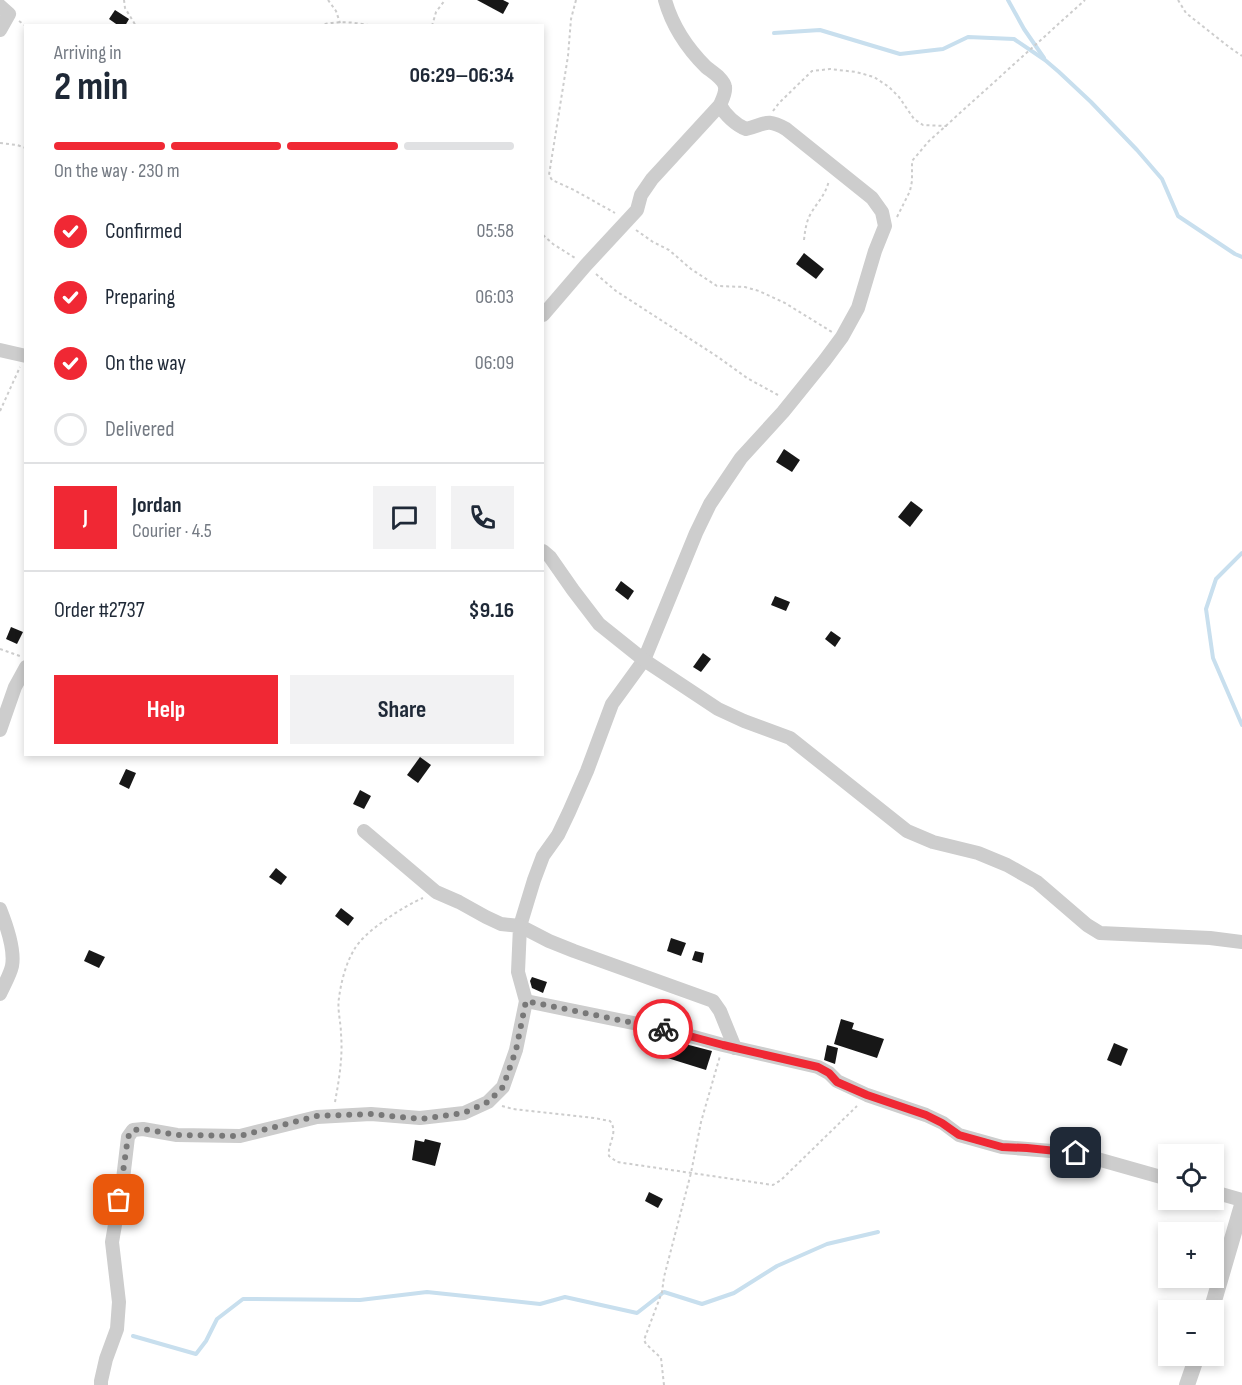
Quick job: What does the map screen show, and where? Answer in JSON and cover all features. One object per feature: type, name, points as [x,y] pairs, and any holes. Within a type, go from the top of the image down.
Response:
[{"type":"street","points":[[544,314],[637,210],[641,195],[652,179],[720,105],[725,93],[723,81],[696,57],[685,43],[665,0]]},
{"type":"street","points":[[0,6],[9,14],[0,30]]},
{"type":"street","points":[[101,1385],[106,1359],[117,1329],[119,1302],[112,1242],[128,1137],[133,1130],[143,1129],[177,1135],[240,1136],[317,1116],[371,1114],[420,1119],[464,1113],[488,1102],[503,1087],[516,1050],[526,1001],[518,972],[520,926],[543,856],[558,835],[569,812],[612,704],[644,660],[710,504],[741,458],[842,338],[858,308],[885,226],[882,212],[872,198],[786,129],[774,122],[765,122],[746,129],[723,111],[720,105]]},
{"type":"street","points":[[0,350],[24,356]]},
{"type":"street","points":[[544,552],[599,624],[644,660],[718,709],[790,738],[907,831],[933,842],[978,853],[1007,865],[1037,882],[1087,925],[1100,933],[1210,938],[1242,942]]},
{"type":"street","points":[[0,730],[15,687],[24,671]]},
{"type":"street","points":[[364,831],[436,892],[486,917],[501,924],[520,926],[574,951],[713,1001],[720,1011],[729,1046]]},
{"type":"street","points":[[0,909],[12,954],[12,967],[0,994]]},
{"type":"street","points":[[526,1001],[672,1031],[818,1067],[829,1073],[837,1082],[926,1115],[959,1135],[1002,1147],[1076,1153],[1158,1176]]},
{"type":"street","points":[[1224,1195],[1242,1200]]},
{"type":"street","points":[[1214,1300],[1242,1205]]},
{"type":"street","points":[[1187,1385],[1194,1366]]},
{"type":"path","points":[[124,0],[125,8],[134,24]]},
{"type":"path","points":[[328,0],[336,11],[340,23]]},
{"type":"path","points":[[433,24],[436,12],[444,0]]},
{"type":"path","points":[[885,226],[892,222],[906,202],[912,181],[912,161],[929,141],[1085,0]]},
{"type":"path","points":[[1178,0],[1186,13],[1242,56]]},
{"type":"path","points":[[324,24],[359,22],[366,24]]},
{"type":"path","points":[[765,122],[779,103],[812,71],[830,69],[874,77],[899,97],[914,119],[923,125],[947,126]]},
{"type":"path","points":[[0,143],[24,147]]},
{"type":"path","points":[[804,240],[809,217],[826,191],[830,165]]},
{"type":"path","points":[[544,236],[586,265],[616,291],[747,378],[790,402]]},
{"type":"path","points":[[0,411],[24,358]]},
{"type":"path","points":[[0,649],[24,657]]},
{"type":"path","points":[[317,1116],[333,1108],[338,1088],[342,1050],[338,999],[354,948],[370,931],[411,903],[436,892]]},
{"type":"path","points":[[664,1385],[661,1358],[644,1340],[662,1292],[701,1122],[729,1046]]},
{"type":"path","points":[[488,1102],[513,1109],[610,1121],[614,1126],[614,1136],[608,1152],[609,1156],[617,1162],[773,1185],[781,1180],[867,1095]]},
{"type":"building","points":[[477,0],[503,0],[509,3],[503,14]]},
{"type":"building","points":[[115,10],[129,19],[126,24],[116,24],[109,19]]},
{"type":"building","points":[[804,253],[824,269],[816,279],[796,264]]},
{"type":"building","points":[[784,449],[800,460],[792,472],[776,462]]},
{"type":"building","points":[[911,501],[923,510],[910,527],[898,517]]},
{"type":"building","points":[[621,581],[634,591],[628,600],[615,590]]},
{"type":"building","points":[[775,596],[790,602],[786,611],[771,605]]},
{"type":"building","points":[[11,627],[23,632],[17,644],[6,639]]},
{"type":"building","points":[[831,631],[841,638],[835,647],[825,639]]},
{"type":"building","points":[[703,653],[711,659],[701,672],[693,667]]},
{"type":"building","points":[[420,757],[431,765],[418,783],[407,775]]},
{"type":"building","points":[[126,769],[136,773],[129,789],[119,784]]},
{"type":"building","points":[[360,790],[371,796],[364,809],[353,804]]},
{"type":"building","points":[[276,868],[287,877],[281,885],[269,877]]},
{"type":"building","points":[[341,908],[354,918],[348,926],[335,916]]},
{"type":"building","points":[[671,938],[686,943],[681,956],[667,951]]},
{"type":"building","points":[[89,950],[105,957],[99,968],[84,961]]},
{"type":"building","points":[[695,951],[704,953],[702,963],[692,960]]},
{"type":"building","points":[[532,977],[547,982],[543,993],[532,988],[530,981]]},
{"type":"building","points":[[841,1019],[854,1023],[852,1029],[884,1039],[877,1058],[834,1044]]},
{"type":"building","points":[[666,1039],[712,1051],[706,1070],[661,1056]]},
{"type":"building","points":[[1114,1043],[1128,1049],[1121,1066],[1107,1060]]},
{"type":"building","points":[[827,1045],[838,1048],[835,1064],[824,1060]]},
{"type":"building","points":[[425,1139],[441,1143],[435,1166],[412,1160],[415,1140],[424,1142]]},
{"type":"building","points":[[1058,1162],[1067,1164],[1066,1173],[1056,1171]]},
{"type":"building","points":[[649,1192],[663,1199],[658,1208],[645,1201]]},
{"type":"waterway","points":[[1008,0],[1044,58]]},
{"type":"waterway","points":[[774,33],[820,30],[900,54],[943,49],[968,37],[1014,39],[1059,72],[1137,150],[1162,179],[1178,216],[1242,257]]},
{"type":"waterway","points":[[1242,553],[1216,579],[1206,609],[1213,658],[1242,725]]},
{"type":"waterway","points":[[133,1336],[196,1354],[206,1341],[217,1319],[243,1299],[360,1300],[427,1292],[540,1304],[565,1297],[637,1313],[664,1292],[702,1304],[734,1293],[777,1266],[827,1244],[878,1232]]},
{"type":"way so far","points":[[119,1200],[128,1137],[133,1130],[143,1129],[177,1135],[240,1136],[317,1116],[371,1114],[420,1119],[464,1113],[488,1102],[503,1087],[516,1050],[526,1001],[663,1029]]},
{"type":"route","points":[[663,1029],[818,1067],[829,1073],[837,1082],[926,1115],[959,1135],[1002,1147],[1076,1153]]}]
